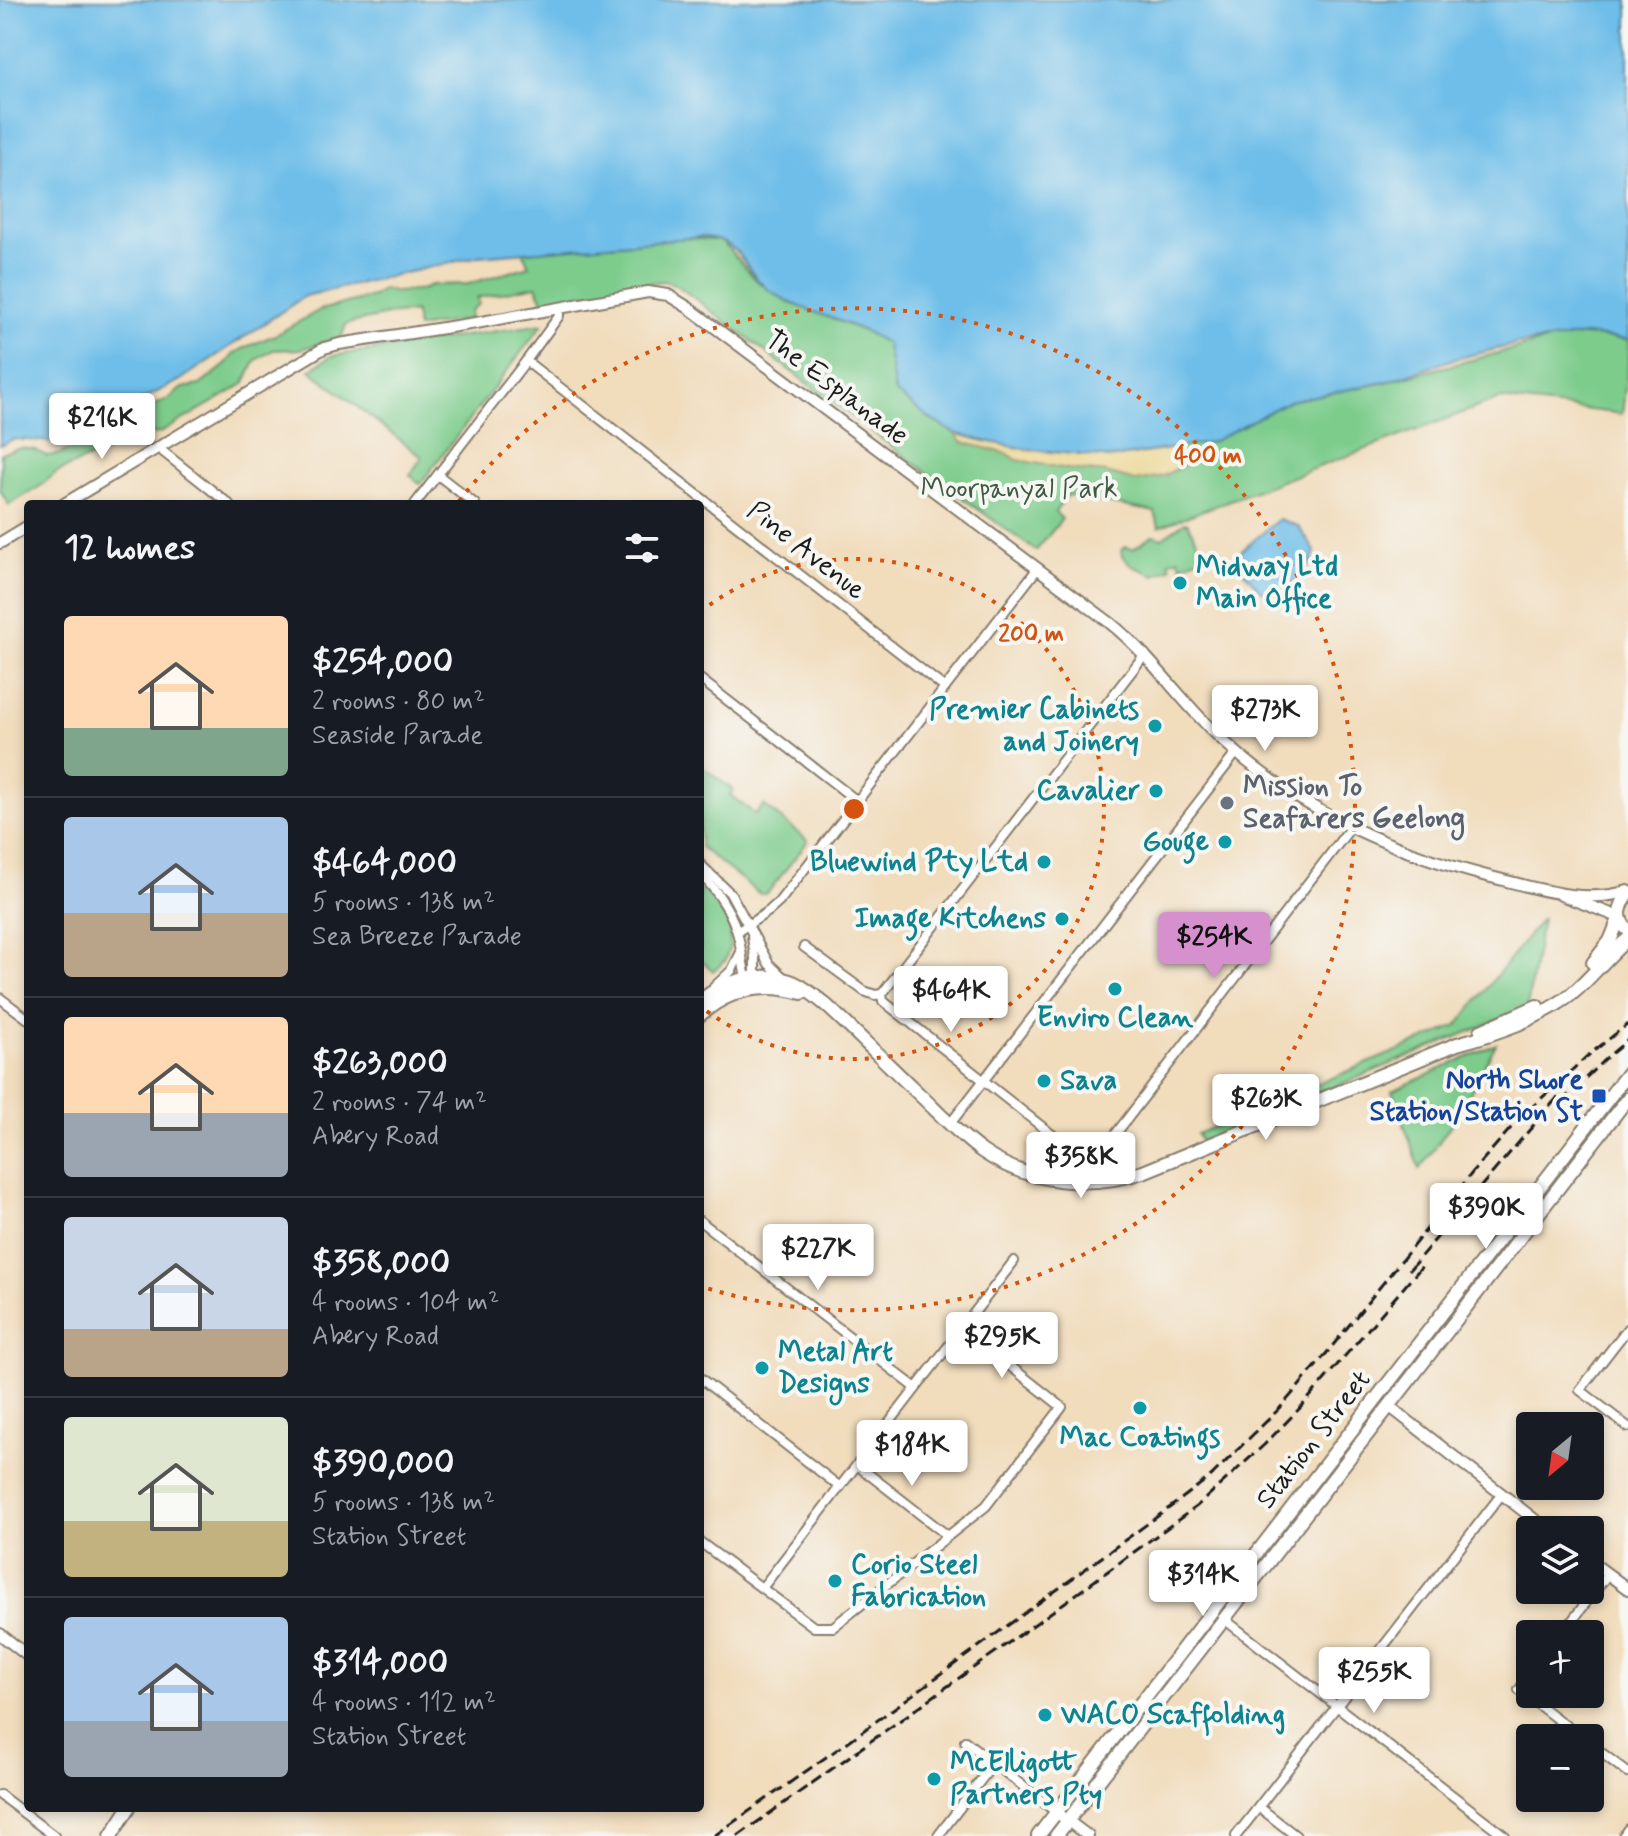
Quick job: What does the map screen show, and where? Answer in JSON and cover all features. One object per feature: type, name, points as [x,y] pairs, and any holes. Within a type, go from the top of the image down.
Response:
[{"type":"main road","points":[[1457,1044],[1543,1003],[1572,984],[1602,953],[1612,937],[1628,892]]},
{"type":"main road","points":[[1619,918],[1628,930]]},
{"type":"main road","points":[[704,998],[719,987],[787,980],[806,989],[826,1005],[950,1124],[984,1152],[1032,1175],[1074,1182],[1113,1180],[1168,1162],[1457,1044],[1499,1031],[1556,1005],[1580,987],[1628,939]]},
{"type":"main road","points":[[704,1012],[751,982],[797,991],[826,1005]]},
{"type":"main road","name":"Station Street","points":[[1038,1836],[1628,1073]]},
{"type":"main road","name":"Station Street","points":[[1056,1836],[1628,1098]]},
{"type":"main road","points":[[1378,1396],[1389,1406]]},
{"type":"main road","points":[[111,1836],[126,1812]]},
{"type":"street","name":"The Esplanade","points":[[71,500],[324,348],[648,292],[668,295],[1116,627],[1145,654],[1204,721],[1237,752],[1289,792],[1351,827],[1426,859],[1466,871],[1552,891],[1602,897],[1628,892]]},
{"type":"street","points":[[418,500],[526,361],[559,316],[559,308]]},
{"type":"street","name":"Pine Avenue","points":[[526,361],[945,688]]},
{"type":"street","points":[[157,447],[224,500]]},
{"type":"street","points":[[438,475],[470,500]]},
{"type":"street","points":[[0,543],[24,528]]},
{"type":"street","points":[[737,932],[779,902],[1038,568]]},
{"type":"street","points":[[804,947],[864,991],[882,994],[1145,654]]},
{"type":"street","points":[[704,682],[857,801]]},
{"type":"street","points":[[950,1124],[1237,752]]},
{"type":"street","points":[[882,994],[883,1001],[1074,1152],[1088,1157],[1098,1153],[1109,1141],[1351,827]]},
{"type":"street","points":[[704,868],[731,894],[769,964],[787,980]]},
{"type":"street","points":[[704,878],[721,899],[737,932],[751,982]]},
{"type":"street","name":"The Esplanade","points":[[1552,891],[1619,918]]},
{"type":"street","points":[[749,925],[755,958],[751,982]]},
{"type":"street","points":[[704,997],[732,970],[741,947]]},
{"type":"street","points":[[0,998],[24,1016]]},
{"type":"street","points":[[704,1224],[916,1388]]},
{"type":"street","points":[[762,1588],[1014,1261]]},
{"type":"street","points":[[704,1545],[814,1627],[833,1627],[986,1506],[1062,1407],[962,1328]]},
{"type":"street","points":[[1628,1328],[1580,1390],[1628,1427]]},
{"type":"street","points":[[704,1381],[840,1487]]},
{"type":"street","points":[[1389,1406],[1529,1516]]},
{"type":"street","points":[[857,1465],[948,1536]]},
{"type":"street","points":[[1236,1836],[1501,1495]]},
{"type":"street","points":[[1604,1571],[1628,1589]]},
{"type":"street","points":[[1573,1620],[1608,1574]]},
{"type":"street","points":[[1224,1619],[1505,1836]]},
{"type":"street","points":[[0,1634],[24,1653]]},
{"type":"street","points":[[1543,1708],[1564,1724]]},
{"type":"street","points":[[965,1741],[1088,1836]]},
{"type":"street","points":[[1604,1755],[1628,1773]]},
{"type":"street","points":[[938,1836],[994,1763]]},
{"type":"street","points":[[0,1795],[54,1836]]},
{"type":"street","points":[[1259,1807],[1296,1836]]},
{"type":"street","points":[[1623,1836],[1628,1829]]},
{"type":"green space","name":"Moorpanyal Park","points":[[689,238],[722,241],[757,281],[788,302],[865,331],[887,344],[895,392],[933,421],[955,433],[1289,401],[1386,382],[1549,340],[1586,335],[1628,340],[1622,414],[1499,399],[1159,527],[1155,512],[1067,495],[1055,512],[1062,519],[1036,551],[678,286],[665,281],[654,282],[543,301],[536,286],[477,298],[479,304],[470,311],[470,319],[417,328],[415,312],[387,315],[346,324],[342,336],[336,341],[301,349],[273,350],[256,360],[244,384],[160,433],[142,435],[57,472],[9,505],[0,490],[1,453],[21,448],[36,450],[46,456],[60,454],[169,399],[182,388],[200,385],[234,354],[320,310],[373,296],[383,289],[398,292],[431,285],[468,284],[529,266],[523,252]]},
{"type":"green space","points":[[543,324],[420,484],[410,475],[422,457],[310,370],[331,356]]},
{"type":"green space","points":[[1185,522],[1205,556],[1182,565],[1178,558],[1169,562],[1171,568],[1155,575],[1134,567],[1122,556],[1121,550],[1126,547],[1133,549],[1153,535],[1162,538]]},
{"type":"green space","points":[[704,768],[733,790],[730,795],[755,814],[764,805],[808,841],[770,890],[760,894],[704,850]]},
{"type":"green space","points":[[704,891],[716,900],[731,930],[725,961],[713,971],[704,963]]},
{"type":"green space","points":[[1542,918],[1527,1008],[1201,1142],[1197,1134],[1457,1026]]},
{"type":"green space","points":[[1496,1044],[1460,1112],[1420,1169],[1392,1091]]},
{"type":"sand","points":[[955,433],[1026,449],[1113,458],[1176,448],[1184,465],[1163,476],[1135,481],[1106,473],[1017,460],[1008,454],[962,442]]},
{"type":"water","points":[[0,0],[1628,0],[1628,340],[1586,335],[1517,344],[1451,360],[1386,382],[1289,401],[1212,442],[1112,458],[1026,449],[955,433],[933,421],[895,392],[887,344],[782,298],[761,283],[728,245],[701,237],[479,256],[305,296],[179,381],[116,413],[53,442],[15,439],[0,445]]},
{"type":"water","points":[[1279,519],[1298,526],[1315,551],[1310,564],[1294,580],[1277,594],[1266,593],[1259,589],[1237,560],[1240,552]]},
{"type":"railway","points":[[714,1836],[1211,1476],[1280,1408],[1518,1120],[1585,1058],[1628,1024]]},
{"type":"railway","points":[[1560,1103],[1628,1040]]},
{"type":"railway","points":[[1409,1270],[1563,1091]]},
{"type":"railway","points":[[738,1836],[1197,1506],[1302,1406],[1423,1265]]},
{"type":"place","name":"Midway Ltd Main Office","points":[[1180,583]]},
{"type":"place","name":"Premier Cabinets and Joinery","points":[[1155,726]]},
{"type":"place","name":"Cavalier","points":[[1156,791]]},
{"type":"place","name":"Mission To Seafarers Geelong","points":[[1227,803]]},
{"type":"place","name":"Gouge","points":[[1225,842]]},
{"type":"place","name":"Bluewind Pty Ltd","points":[[1044,862]]},
{"type":"place","name":"Image Kitchens","points":[[1062,919]]},
{"type":"place","name":"Enviro Clean","points":[[1115,989]]},
{"type":"place","name":"Sava","points":[[1044,1081]]},
{"type":"place","name":"North Shore Station/Station St","points":[[1599,1096]]},
{"type":"place","name":"Metal Art Designs","points":[[762,1368]]},
{"type":"place","name":"Mac Coatings","points":[[1140,1408]]},
{"type":"place","name":"Corio Steel Fabrication","points":[[835,1581]]},
{"type":"place","name":"WACO Scaffolding","points":[[1045,1715]]},
{"type":"place","name":"McElligott Partners Pty","points":[[934,1779]]}]
